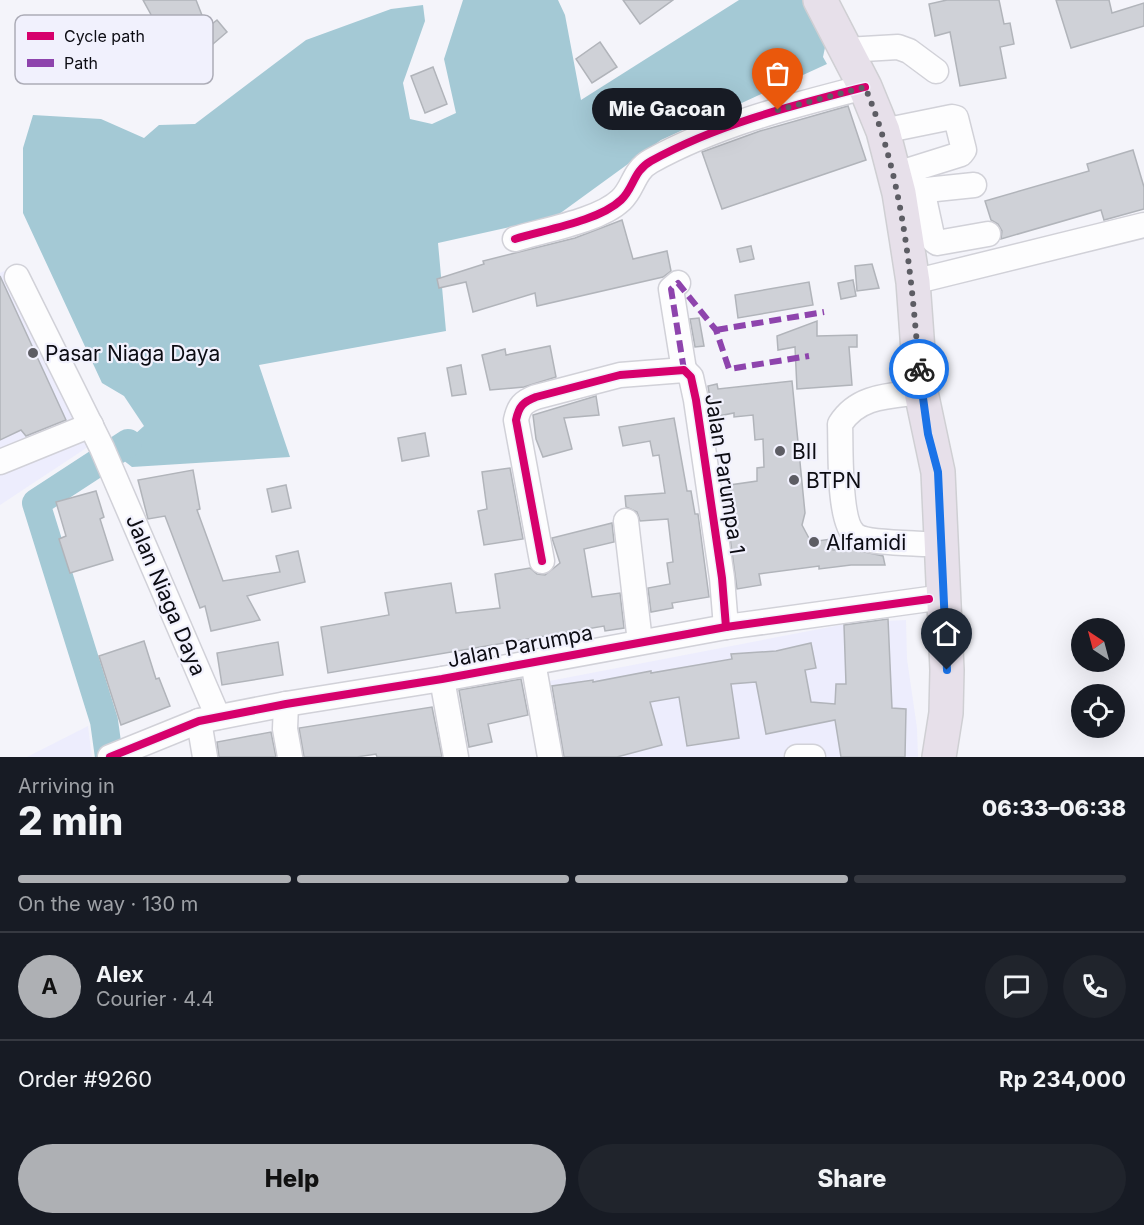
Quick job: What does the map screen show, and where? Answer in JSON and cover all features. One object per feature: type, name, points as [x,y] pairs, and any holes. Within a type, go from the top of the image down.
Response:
[{"type":"highway","points":[[820,0],[865,87],[905,186],[921,392],[928,434],[938,472],[947,670],[946,713],[939,749]]},
{"type":"highway","points":[[928,434],[921,473],[929,599],[932,714],[939,749]]},
{"type":"street","points":[[845,48],[898,47],[909,51],[936,71]]},
{"type":"street","points":[[515,239],[612,206],[627,194],[640,169],[694,139],[761,114],[865,87]]},
{"type":"street","points":[[883,131],[956,118],[964,150],[961,154],[905,186]]},
{"type":"street","points":[[905,186],[974,185]]},
{"type":"street","points":[[905,186],[936,243],[988,234]]},
{"type":"street","points":[[913,282],[1144,225]]},
{"type":"street","points":[[0,462],[92,425],[17,277]]},
{"type":"street","points":[[678,283],[671,289],[684,370]]},
{"type":"street","name":"Jalan Parumpa 1","points":[[542,561],[516,420],[518,409],[524,402],[536,397],[620,375],[684,370],[691,377],[696,400],[722,578],[726,627]]},
{"type":"street","points":[[921,392],[866,400],[845,416],[840,424],[845,513],[851,529],[862,538],[925,544]]},
{"type":"street","name":"Jalan Niaga Daya","points":[[92,425],[209,719],[205,757]]},
{"type":"street","points":[[626,521],[640,642]]},
{"type":"street","name":"Jalan Parumpa","points":[[117,754],[209,719],[286,704],[442,679],[726,627],[929,599]]},
{"type":"street","points":[[533,662],[550,757]]},
{"type":"street","points":[[442,679],[456,757]]},
{"type":"street","points":[[286,704],[285,729],[290,757]]},
{"type":"street","points":[[797,757],[813,757]]},
{"type":"shaded area","name":"Pasar Niaga Daya","points":[[19,264],[109,433],[0,505],[0,273]]},
{"type":"shaded area","points":[[906,620],[907,659],[917,728],[918,757],[550,757],[539,683],[851,623]]},
{"type":"shaded area","points":[[88,726],[92,757],[27,757]]},
{"type":"water","points":[[463,0],[558,0],[565,15],[581,100],[739,0],[835,0],[823,57],[827,64],[661,140],[555,217],[438,243],[446,331],[259,365],[290,457],[132,467],[114,453],[144,426],[124,396],[102,383],[23,213],[23,148],[33,115],[101,119],[144,138],[159,125],[195,124],[306,40],[391,9],[423,5],[425,21],[403,83],[410,119],[432,124],[456,113],[444,59]]},
{"type":"building","points":[[143,0],[196,0],[202,15],[151,15]]},
{"type":"building","points":[[623,0],[673,0],[640,24]]},
{"type":"building","points":[[947,0],[999,0],[1004,24],[1010,23],[1014,44],[1000,47],[1006,78],[960,86],[950,32],[935,36],[929,4]]},
{"type":"building","points":[[1056,0],[1109,0],[1112,13],[1144,3],[1144,26],[1071,48]]},
{"type":"building","points":[[217,20],[227,32],[213,44],[213,23]]},
{"type":"building","points":[[600,42],[617,67],[592,83],[576,59]]},
{"type":"building","points":[[433,67],[447,104],[425,113],[411,76]]},
{"type":"building","points":[[848,106],[866,160],[722,209],[702,152],[760,131]]},
{"type":"building","points":[[1133,150],[1144,187],[1144,209],[1104,220],[1101,210],[1001,239],[1002,231],[998,224],[991,220],[985,201],[1089,171],[1087,164]]},
{"type":"building","points":[[622,220],[633,259],[667,251],[671,271],[663,277],[537,306],[535,293],[473,312],[466,282],[439,288],[437,279],[484,264],[483,261],[575,238]]},
{"type":"building","points":[[751,246],[754,259],[740,262],[737,249]]},
{"type":"building","points":[[872,264],[879,288],[857,291],[855,266]]},
{"type":"building","points":[[0,276],[66,420],[26,436],[21,430],[0,440]]},
{"type":"building","points":[[853,280],[856,296],[841,299],[838,283]]},
{"type":"building","points":[[809,282],[813,305],[738,318],[735,295]]},
{"type":"building","points":[[699,318],[704,346],[695,347],[690,319]]},
{"type":"building","points":[[817,321],[817,336],[857,335],[857,347],[849,347],[852,385],[797,389],[795,347],[778,350],[777,336]]},
{"type":"building","points":[[550,346],[556,377],[524,387],[490,390],[482,355],[505,349],[506,355]]},
{"type":"building","points":[[461,365],[466,394],[452,396],[447,368]]},
{"type":"building","points":[[792,381],[805,513],[802,525],[811,542],[831,539],[833,550],[851,549],[883,556],[885,565],[851,565],[819,569],[819,566],[759,574],[761,585],[737,589],[723,486],[757,481],[757,468],[764,467],[763,439],[755,440],[753,415],[734,417],[734,413],[713,417],[708,386],[717,384],[718,389]]},
{"type":"building","points":[[596,396],[599,415],[564,418],[572,449],[543,457],[536,439],[533,415]]},
{"type":"building","points":[[674,418],[687,491],[691,491],[695,514],[698,514],[709,597],[672,603],[673,608],[651,612],[648,588],[670,584],[667,563],[673,562],[668,519],[640,521],[637,512],[626,507],[625,496],[665,493],[659,455],[653,456],[650,441],[623,446],[619,427]]},
{"type":"building","points":[[425,433],[429,456],[402,461],[398,438]]},
{"type":"building","points":[[510,468],[523,539],[484,545],[478,511],[487,509],[482,472]]},
{"type":"building","points":[[193,470],[200,509],[197,510],[223,581],[280,572],[276,556],[298,551],[305,582],[247,596],[260,620],[211,631],[205,606],[200,608],[165,516],[148,519],[138,480]]},
{"type":"building","points":[[286,485],[291,508],[272,512],[267,489]]},
{"type":"building","points":[[96,491],[104,517],[100,519],[113,560],[70,573],[59,539],[66,536],[56,502]]},
{"type":"building","points":[[612,523],[614,542],[584,549],[592,597],[620,593],[624,628],[605,631],[604,626],[328,673],[321,627],[389,615],[385,593],[451,583],[456,613],[500,608],[495,574],[530,568],[537,574],[545,575],[560,563],[552,538]]},
{"type":"building","points":[[888,619],[892,708],[906,709],[905,757],[841,757],[835,720],[766,734],[756,682],[731,684],[739,738],[687,746],[679,697],[650,702],[662,745],[617,757],[564,757],[552,686],[593,680],[593,682],[651,671],[651,673],[732,659],[731,654],[776,651],[811,643],[816,668],[805,670],[811,702],[835,704],[836,684],[846,684],[844,625]]},
{"type":"building","points":[[144,641],[156,679],[159,678],[170,706],[121,725],[99,656]]},
{"type":"building","points":[[278,642],[283,675],[222,685],[217,653]]},
{"type":"building","points":[[521,679],[528,715],[488,724],[492,742],[469,747],[459,690]]},
{"type":"building","points":[[432,707],[442,757],[377,757],[376,754],[357,757],[304,757],[299,728]]},
{"type":"building","points":[[271,732],[276,757],[219,757],[217,742]]},
{"type":"waterway","points":[[109,757],[104,721],[36,503],[128,443]]},
{"type":"marked path","points":[[684,370],[671,289],[678,283],[716,330],[729,369],[809,356]]},
{"type":"marked path","points":[[716,330],[824,312]]},
{"type":"cycle path","points":[[515,239],[599,214],[621,200],[645,165],[702,136],[755,117],[865,87]]},
{"type":"cycle path","points":[[542,561],[516,420],[522,405],[536,397],[620,375],[684,370],[691,377],[696,400],[722,578],[726,627]]},
{"type":"cycle path","points":[[110,757],[199,721],[286,704],[442,679],[726,627],[929,599]]},
{"type":"way so far","points":[[778,110],[865,87],[883,131],[899,193],[913,282],[919,369]]},
{"type":"place","name":"Mie Gacoan","points":[[778,110]]},
{"type":"place","name":"Pasar Niaga Daya","points":[[33,353]]},
{"type":"place","name":"BII","points":[[780,451]]},
{"type":"place","name":"BTPN","points":[[794,480]]},
{"type":"place","name":"Alfamidi","points":[[814,542]]},
{"type":"route","points":[[919,369],[928,434],[938,472],[947,670]]}]
